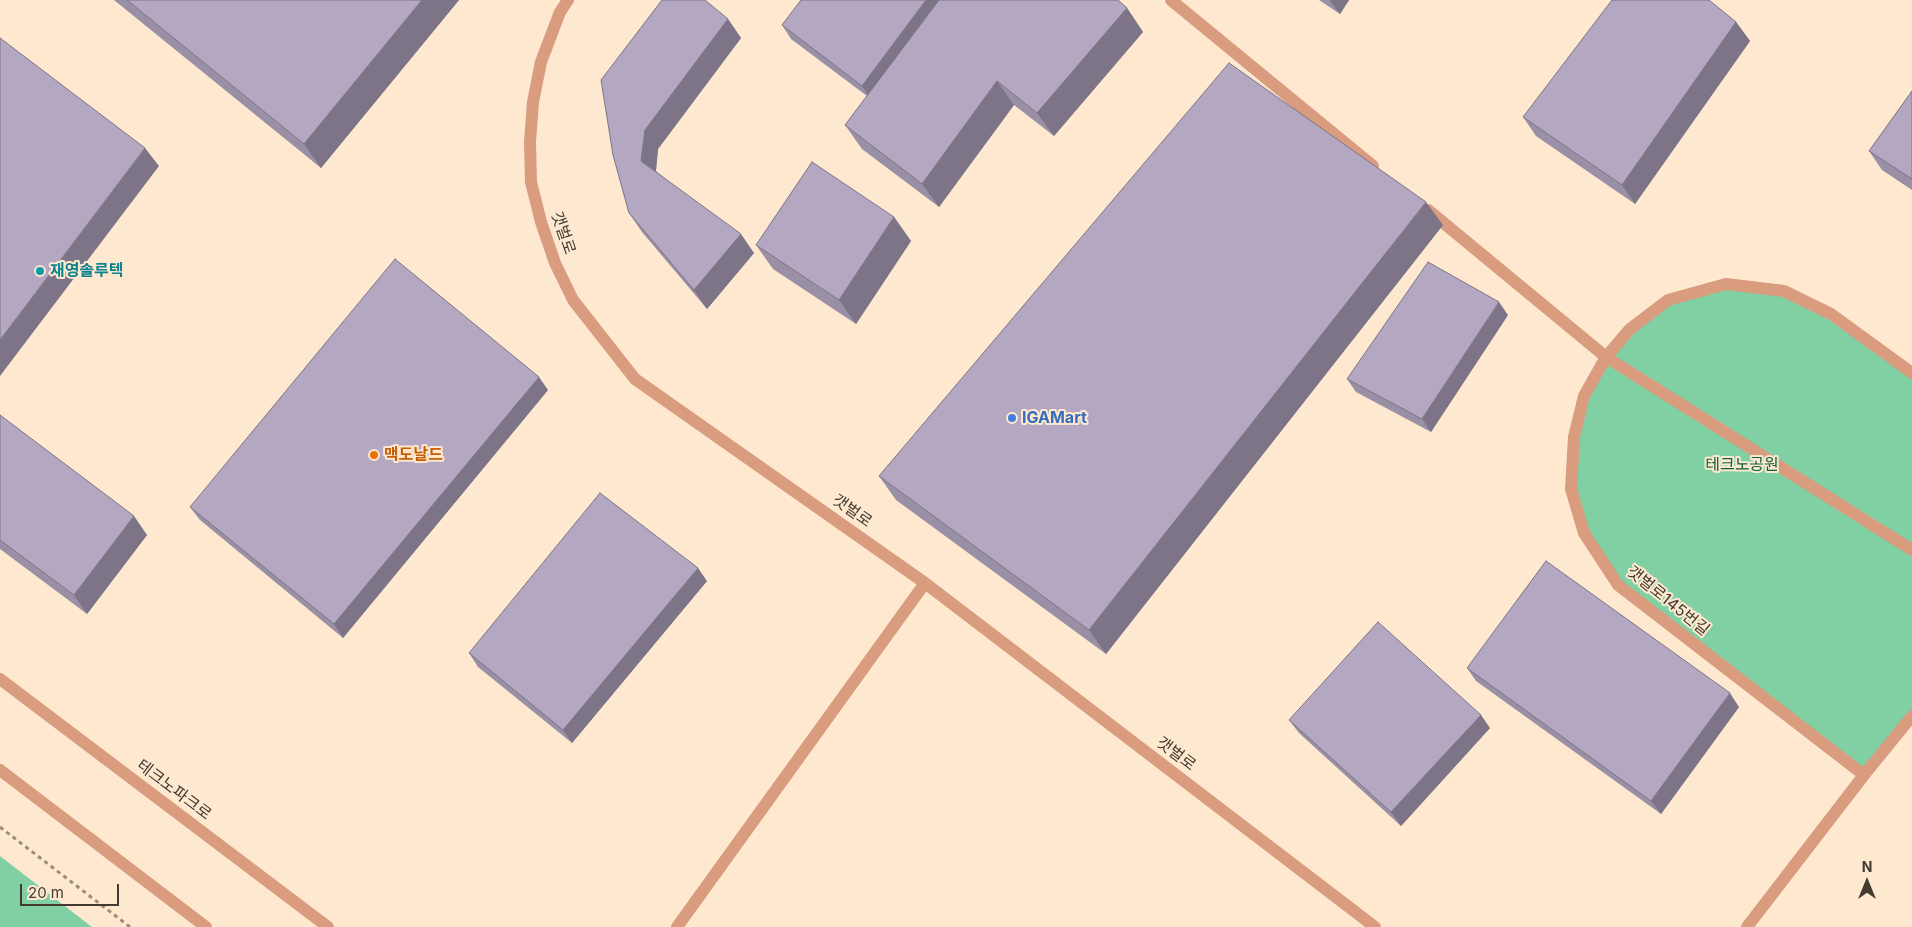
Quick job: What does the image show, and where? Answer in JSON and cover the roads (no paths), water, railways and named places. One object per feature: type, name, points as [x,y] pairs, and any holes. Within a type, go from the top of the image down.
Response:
[{"type":"street","name":"갯벌로","points":[[568,0],[560,12],[541,62],[532,102],[531,182],[541,222],[555,263],[574,300],[635,379],[925,583],[1375,927]]},
{"type":"street","points":[[1171,0],[1384,175]]},
{"type":"street","points":[[1415,200],[1606,356],[1912,550]]},
{"type":"street","name":"갯벌로145번길","points":[[1864,775],[1618,585],[1584,534],[1571,489],[1574,437],[1584,396],[1606,356],[1630,329],[1668,300],[1726,284],[1784,291],[1832,314],[1912,373]]},
{"type":"street","points":[[677,927],[925,583]]},
{"type":"street","name":"테크노파크로","points":[[0,678],[328,927]]},
{"type":"street","points":[[1747,927],[1912,716]]},
{"type":"street","points":[[0,770],[206,927]]},
{"type":"place","name":"재영솔루텍","points":[[40,271]]},
{"type":"place","name":"IGAMart","points":[[1012,418]]},
{"type":"place","name":"맥도날드","points":[[374,455]]},
{"type":"park label","name":"테크노공원","points":[[1742,465]]}]
